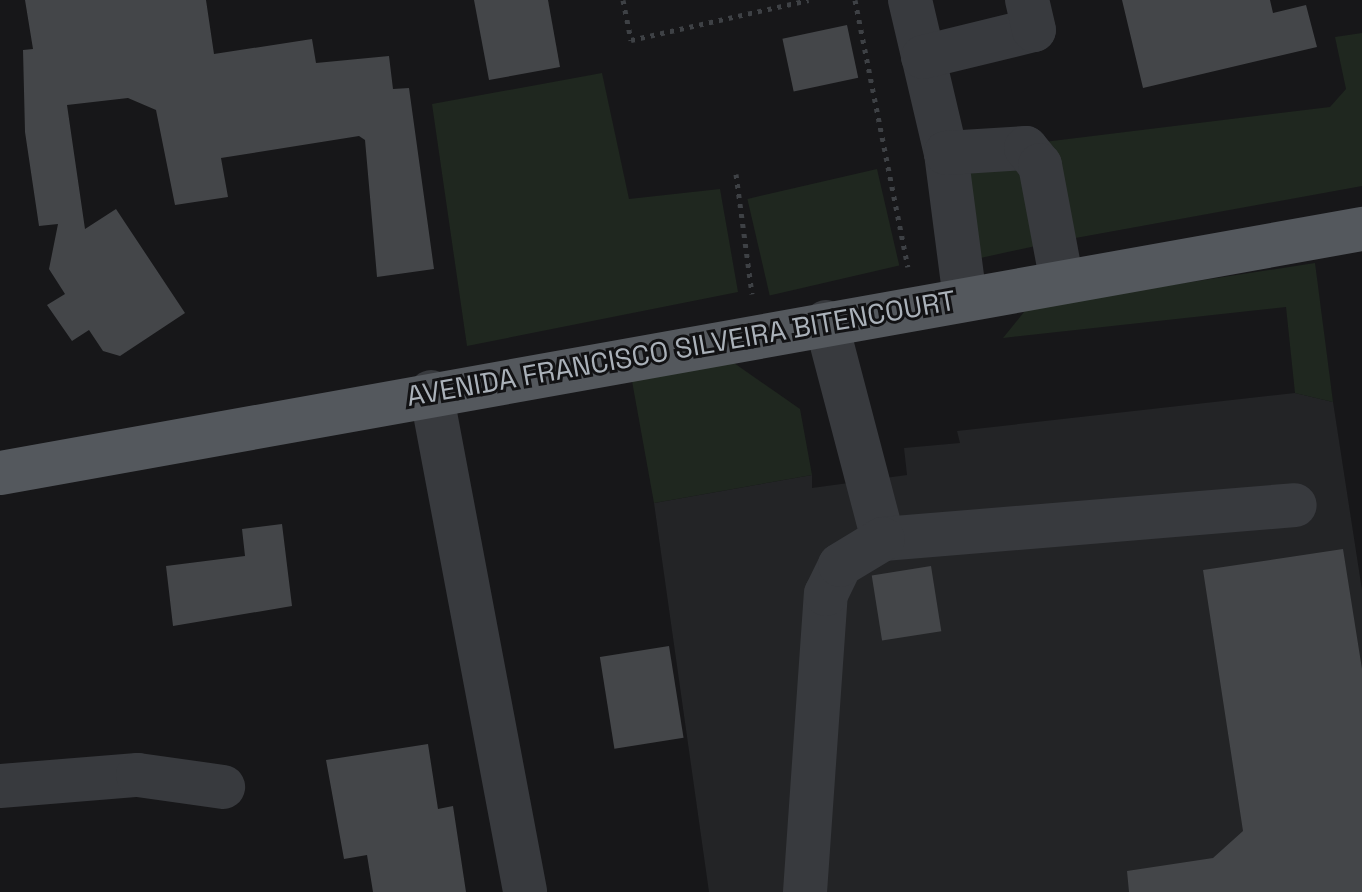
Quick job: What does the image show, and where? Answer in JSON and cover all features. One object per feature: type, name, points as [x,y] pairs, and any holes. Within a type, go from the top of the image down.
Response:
[{"type":"main road","name":"AVENIDA FRANCISCO SILVEIRA BITENCOURT","points":[[0,473],[431,392],[1362,229]]},
{"type":"street","points":[[910,0],[946,153],[965,299]]},
{"type":"street","points":[[923,57],[1034,30],[1027,0]]},
{"type":"street","points":[[946,153],[1026,148],[1040,165],[1062,282]]},
{"type":"street","points":[[826,322],[883,539]]},
{"type":"street","points":[[431,392],[525,891]]},
{"type":"street","points":[[805,892],[826,594],[840,565],[883,539],[1295,505]]},
{"type":"street","points":[[0,786],[138,775],[223,787]]},
{"type":"path","points":[[623,0],[631,40],[809,0]]},
{"type":"path","points":[[855,0],[915,307]]},
{"type":"path","points":[[736,174],[757,335]]},
{"type":"shaded area","points":[[1362,33],[1362,186],[1070,239],[1044,142],[1330,107],[1346,89],[1335,37]]},
{"type":"shaded area","points":[[602,73],[629,199],[720,189],[738,292],[467,346],[432,104]]},
{"type":"shaded area","points":[[1018,153],[1045,244],[971,260],[958,160]]},
{"type":"shaded area","points":[[877,169],[899,265],[770,295],[747,199]]},
{"type":"shaded area","points":[[1315,263],[1333,402],[1295,393],[1286,307],[1003,338],[1028,307]]},
{"type":"shaded area","points":[[734,363],[800,409],[812,475],[654,503],[632,381]]},
{"type":"shaded area","points":[[1295,393],[1333,402],[1362,590],[1362,892],[709,892],[654,503],[812,475],[812,488],[907,475],[904,448],[960,443],[957,431]]},
{"type":"building","points":[[25,0],[206,0],[214,54],[312,39],[316,63],[389,56],[393,89],[409,88],[434,269],[377,277],[365,140],[359,136],[221,158],[228,197],[175,205],[156,110],[128,98],[67,105],[85,229],[116,209],[185,313],[120,356],[103,351],[89,330],[72,341],[47,305],[65,294],[49,269],[58,224],[39,226],[25,132],[23,50],[33,49]]},
{"type":"building","points":[[474,0],[548,0],[560,67],[489,80]]},
{"type":"building","points":[[1122,0],[1270,0],[1273,13],[1306,5],[1317,47],[1143,88]]},
{"type":"building","points":[[847,25],[858,78],[794,92],[782,39]]},
{"type":"building","points":[[282,524],[292,606],[173,626],[166,566],[245,556],[242,529]]},
{"type":"building","points":[[1343,549],[1362,669],[1362,892],[1129,892],[1127,871],[1213,858],[1243,831],[1203,570]]},
{"type":"building","points":[[931,566],[941,631],[882,641],[872,575]]},
{"type":"building","points":[[669,646],[684,738],[614,749],[600,657]]},
{"type":"building","points":[[428,744],[438,809],[453,806],[466,892],[373,892],[367,855],[344,859],[326,760]]}]
